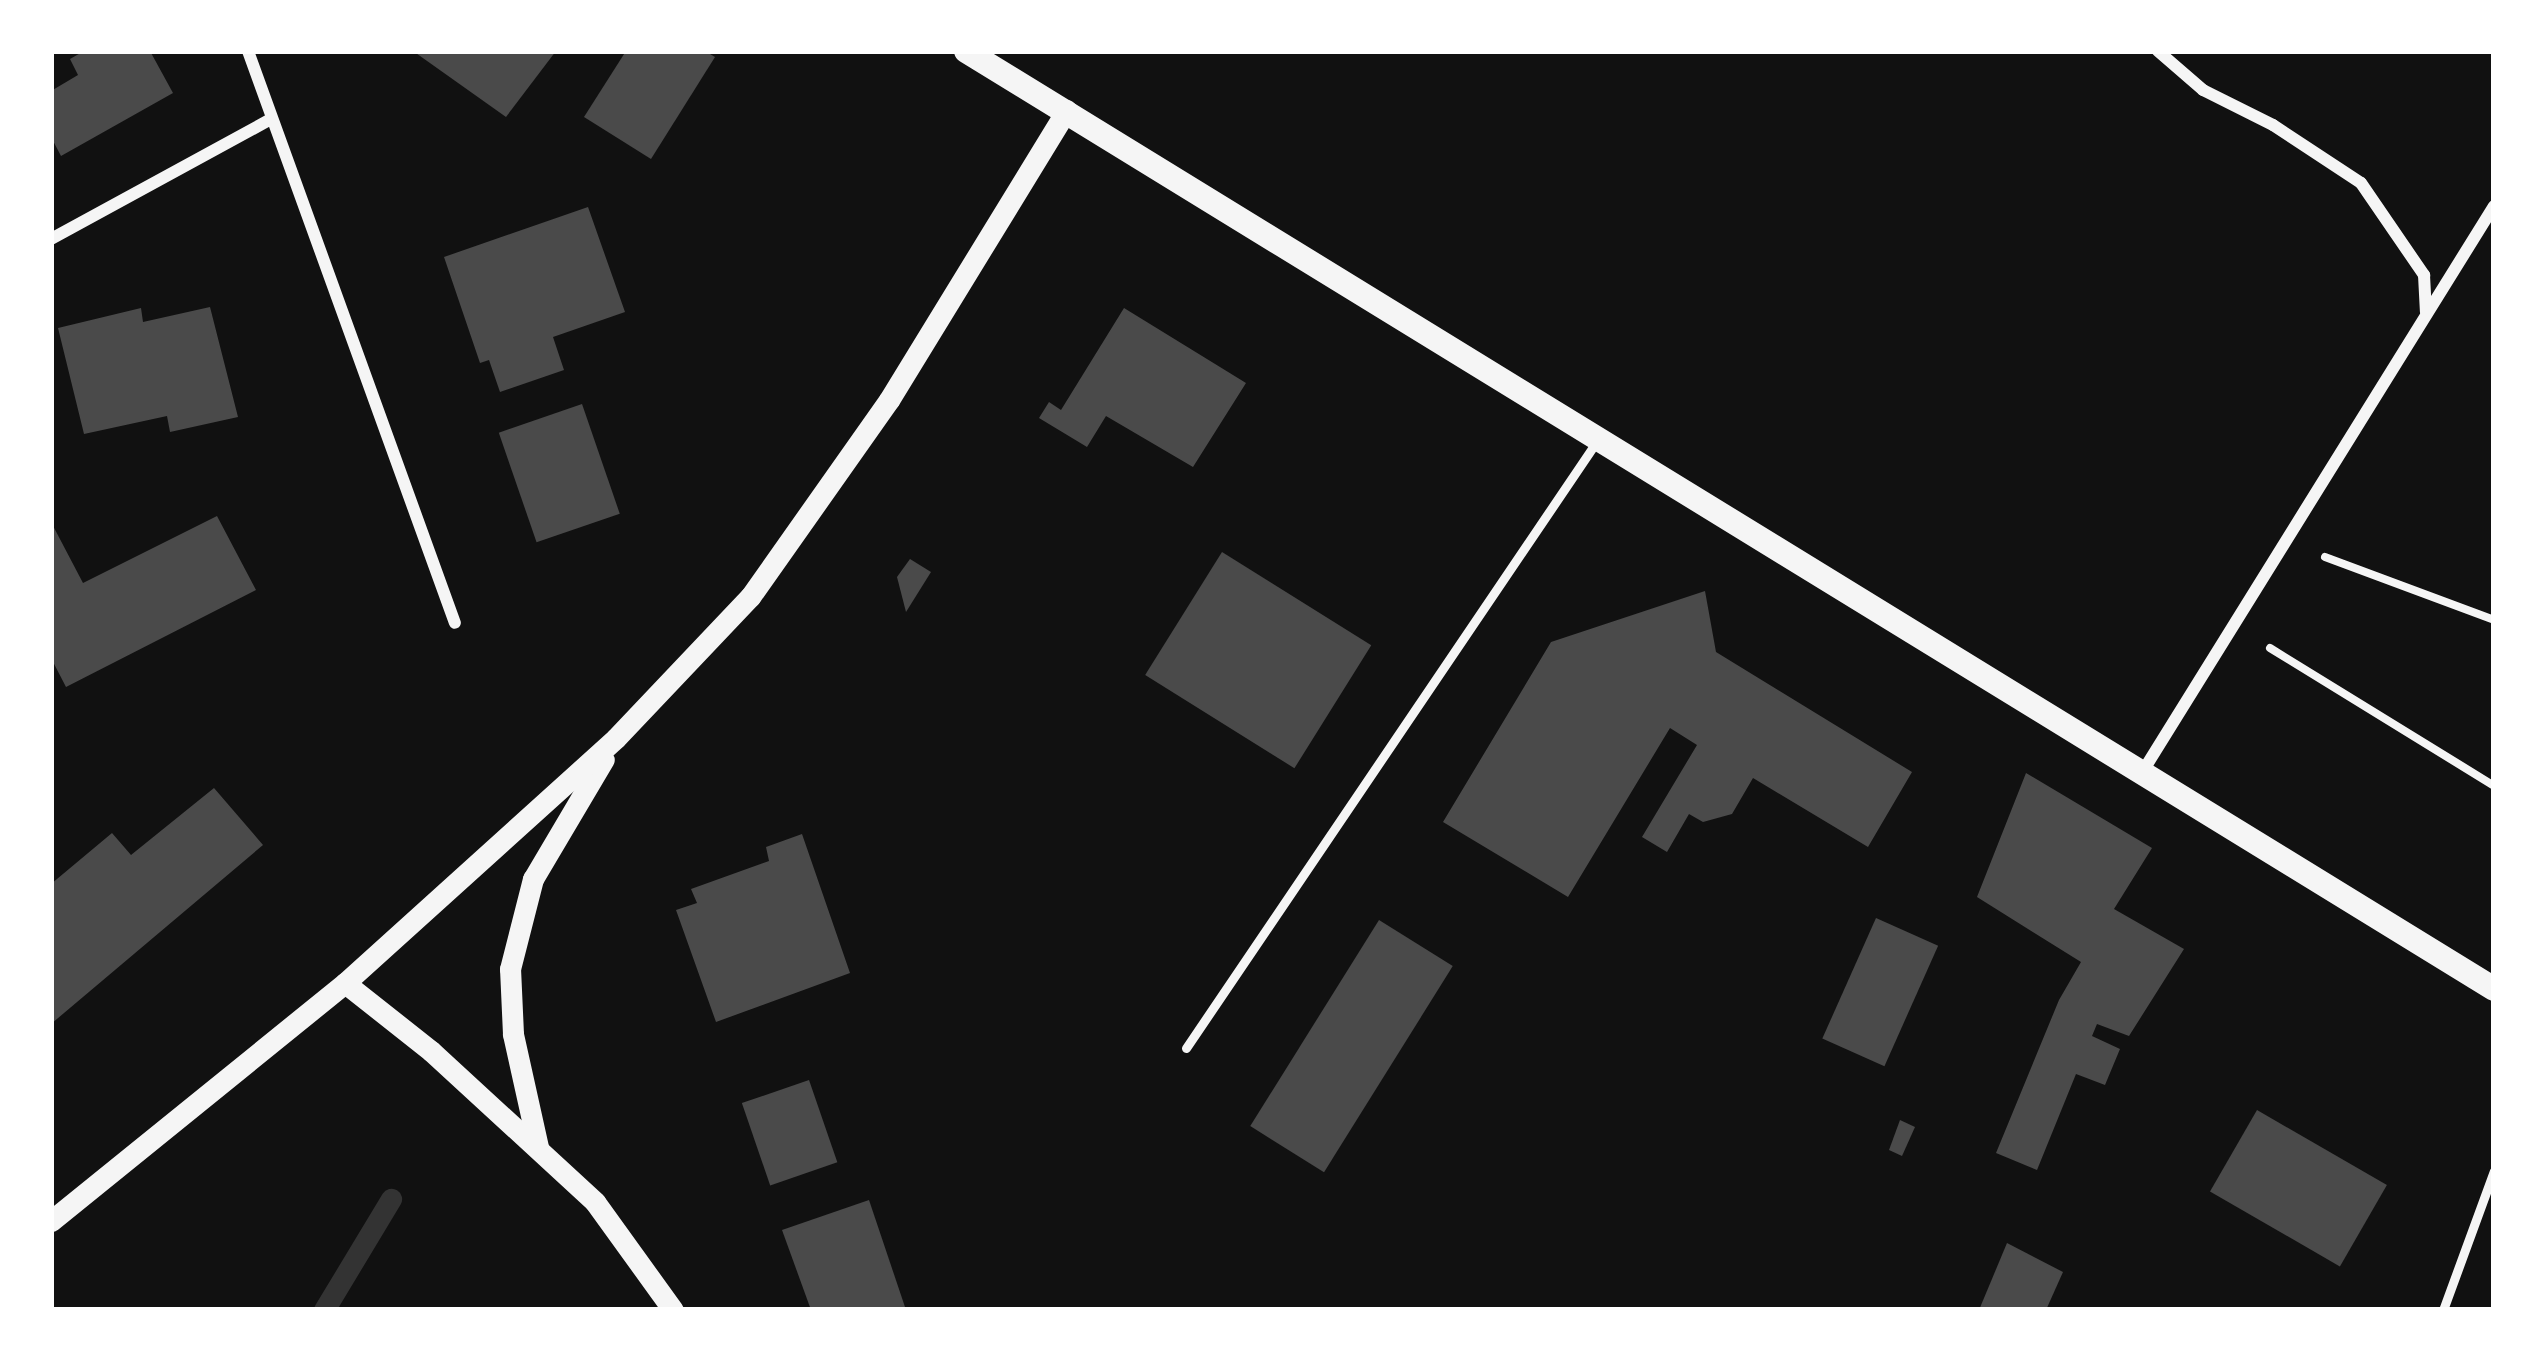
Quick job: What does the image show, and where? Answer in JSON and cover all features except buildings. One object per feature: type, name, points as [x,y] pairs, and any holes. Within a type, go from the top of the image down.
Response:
[{"type":"main road","points":[[966,51],[2494,989]]},
{"type":"street","points":[[248,51],[455,623]]},
{"type":"street","points":[[2158,51],[2203,90],[2273,125],[2361,184],[2424,275],[2426,312]]},
{"type":"street","points":[[51,1221],[345,983],[616,738],[750,597],[889,400],[1067,110]]},
{"type":"street","points":[[51,239],[272,119]]},
{"type":"street","points":[[2143,771],[2494,206]]},
{"type":"street","points":[[538,1148],[512,1034],[510,969],[533,879],[616,738]]},
{"type":"street","points":[[345,983],[595,1202],[673,1310]]},
{"type":"lane","points":[[1186,1048],[1600,437]]},
{"type":"lane","points":[[2443,1310],[2494,1171]]},
{"type":"path","points":[[2284,542],[2494,620]]},
{"type":"path","points":[[2233,625],[2494,786]]},
{"type":"waterway","points":[[324,1310],[391,1199]]}]
